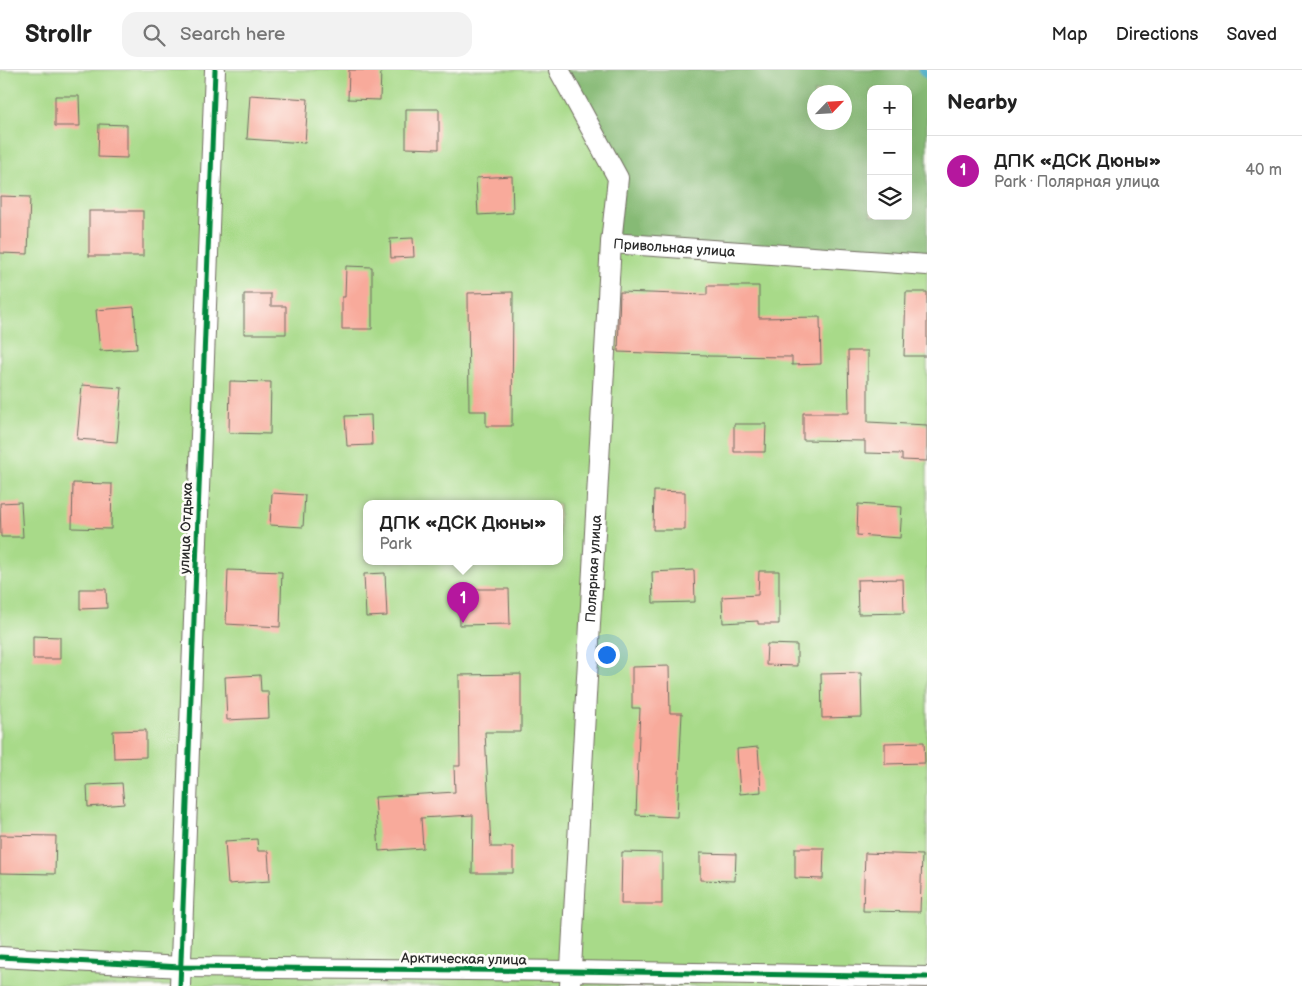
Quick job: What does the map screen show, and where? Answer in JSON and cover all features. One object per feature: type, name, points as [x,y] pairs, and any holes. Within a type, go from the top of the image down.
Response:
[{"type":"street","name":"улица Отдыха","points":[[181,976],[215,70]]},
{"type":"street","name":"Привольная улица","points":[[559,70],[618,178],[612,243],[927,265]]},
{"type":"street","name":"Полярная улица","points":[[570,978],[612,243]]},
{"type":"street","name":"Арктическая улица","points":[[0,957],[181,976],[927,977]]},
{"type":"green space","points":[[0,70],[559,70],[927,260],[927,986],[0,986]]},
{"type":"green space","points":[[559,70],[927,70],[927,260],[617,244],[618,178]]},
{"type":"building","points":[[349,70],[381,70],[380,100],[348,99]]},
{"type":"building","points":[[250,95],[308,99],[305,143],[247,139]]},
{"type":"building","points":[[55,96],[79,96],[80,126],[55,126]]},
{"type":"building","points":[[406,109],[439,109],[439,149],[406,148]]},
{"type":"building","points":[[99,124],[127,125],[127,158],[98,157]]},
{"type":"building","points":[[512,176],[513,213],[478,215],[476,178]]},
{"type":"building","points":[[0,196],[30,197],[28,254],[0,253]]},
{"type":"building","points":[[89,211],[143,211],[143,256],[89,256]]},
{"type":"building","points":[[413,238],[414,257],[391,258],[390,239]]},
{"type":"building","points":[[346,266],[372,267],[372,329],[342,329],[342,297],[345,297]]},
{"type":"building","points":[[707,286],[759,286],[759,318],[820,317],[821,364],[792,365],[792,357],[618,352],[620,292],[707,295]]},
{"type":"building","points":[[513,292],[512,426],[486,426],[486,411],[469,411],[468,293]]},
{"type":"building","points":[[906,292],[927,292],[927,356],[904,356]]},
{"type":"building","points":[[244,294],[271,294],[271,306],[286,306],[286,334],[244,334]]},
{"type":"building","points":[[134,307],[137,349],[100,351],[96,310]]},
{"type":"building","points":[[848,351],[868,351],[868,422],[927,425],[927,461],[902,460],[902,454],[865,453],[865,441],[803,440],[803,413],[849,413]]},
{"type":"building","points":[[230,381],[271,382],[270,434],[229,433]]},
{"type":"building","points":[[82,385],[122,388],[117,442],[77,439]]},
{"type":"building","points":[[371,415],[372,445],[347,446],[345,416]]},
{"type":"building","points":[[734,424],[766,424],[765,452],[734,452]]},
{"type":"building","points":[[73,483],[112,484],[111,529],[72,528]]},
{"type":"building","points":[[654,491],[685,492],[685,530],[653,530]]},
{"type":"building","points":[[272,493],[305,495],[303,527],[270,525]]},
{"type":"building","points":[[21,502],[23,537],[1,537],[0,503]]},
{"type":"building","points":[[858,504],[902,507],[900,538],[857,535]]},
{"type":"building","points":[[228,570],[282,572],[280,627],[226,624]]},
{"type":"building","points":[[694,570],[695,602],[653,603],[652,572]]},
{"type":"building","points":[[759,571],[779,571],[779,624],[758,624],[758,621],[723,623],[722,597],[758,595]]},
{"type":"building","points":[[385,573],[387,616],[366,617],[364,574]]},
{"type":"building","points":[[903,579],[904,613],[858,614],[857,580]]},
{"type":"building","points":[[80,589],[106,589],[107,608],[80,609]]},
{"type":"building","points":[[459,589],[509,589],[510,624],[460,625]]},
{"type":"building","points":[[33,636],[60,637],[60,659],[33,659]]},
{"type":"building","points":[[767,644],[797,645],[797,666],[766,665]]},
{"type":"building","points":[[669,666],[670,713],[682,713],[677,817],[636,815],[640,708],[632,708],[632,667]]},
{"type":"building","points":[[861,673],[862,717],[822,718],[821,674]]},
{"type":"building","points":[[521,674],[521,732],[485,732],[491,847],[513,847],[513,873],[472,873],[473,815],[421,818],[423,848],[379,851],[375,797],[455,792],[454,766],[460,766],[459,675]]},
{"type":"building","points":[[260,675],[261,691],[268,691],[269,718],[227,720],[225,677]]},
{"type":"building","points":[[146,730],[146,757],[114,758],[113,731]]},
{"type":"building","points":[[924,742],[925,763],[885,764],[885,743]]},
{"type":"building","points":[[758,747],[761,792],[740,794],[737,749]]},
{"type":"building","points":[[122,783],[124,804],[88,807],[87,785]]},
{"type":"building","points":[[0,835],[56,836],[55,874],[0,873]]},
{"type":"building","points":[[257,839],[258,851],[268,851],[270,881],[228,884],[225,841]]},
{"type":"building","points":[[795,848],[824,848],[823,879],[795,878]]},
{"type":"building","points":[[622,852],[662,853],[662,904],[621,904]]},
{"type":"building","points":[[700,853],[736,854],[735,881],[700,880]]},
{"type":"building","points":[[865,853],[922,855],[920,912],[863,911]]},
{"type":"waterway","points":[[922,70],[927,75]]},
{"type":"cycle path","points":[[180,986],[215,70]]},
{"type":"cycle path","points":[[0,957],[181,967],[927,977]]},
{"type":"place","name":"ДПК «ДСК Дюны»","points":[[463,623]]}]
